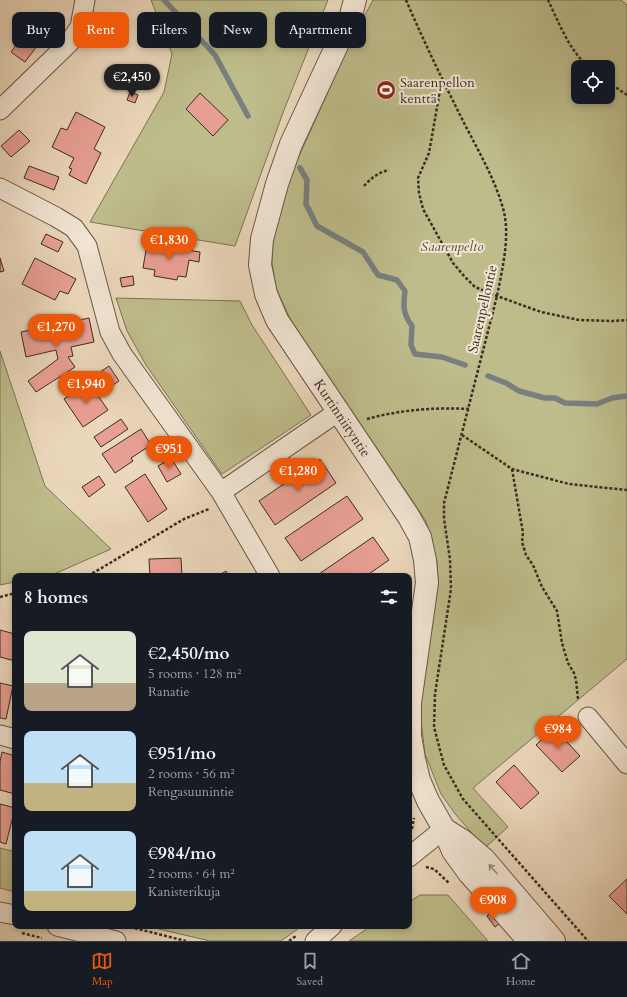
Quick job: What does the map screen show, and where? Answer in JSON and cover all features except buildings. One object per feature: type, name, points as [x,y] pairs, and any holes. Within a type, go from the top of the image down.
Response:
[{"type":"street","points":[[0,110],[70,43],[80,27],[85,0]]},
{"type":"street","name":"Kurtinniityntie","points":[[356,5],[292,144],[277,184],[262,240],[260,265],[266,294],[277,320],[409,517],[420,537],[426,560],[427,583],[412,689]]},
{"type":"street","points":[[0,188],[74,228],[87,246],[110,332],[122,354],[224,497],[268,573]]},
{"type":"street","points":[[224,497],[338,411]]},
{"type":"street","points":[[588,717],[627,764]]},
{"type":"street","points":[[0,735],[12,737]]},
{"type":"street","name":"Kurtinniityntie","points":[[412,748],[419,780],[428,801],[444,829],[452,851],[469,873],[529,941]]},
{"type":"street","points":[[412,855],[444,829],[462,840],[484,859],[554,941]]},
{"type":"street","points":[[0,912],[12,920]]},
{"type":"street","points":[[315,941],[329,929]]},
{"type":"street","points":[[52,933],[116,941]]},
{"type":"path","name":"Saarenpellontie","points":[[406,0],[442,78],[493,181],[504,212],[505,227],[503,263],[497,296],[444,503],[444,520],[450,559],[451,589],[435,694],[434,727],[444,765],[462,798],[588,941]]},
{"type":"path","points":[[548,0],[564,34],[581,60]]},
{"type":"path","points":[[442,78],[429,153],[418,178],[419,193],[423,209],[453,263],[464,276],[476,286],[497,296],[541,312],[579,320],[613,322],[627,320]]},
{"type":"path","points":[[615,87],[627,96]]},
{"type":"path","points":[[364,186],[375,176],[389,170]]},
{"type":"path","points":[[364,419],[412,411],[453,408],[468,409]]},
{"type":"path","points":[[462,435],[512,469],[569,484],[627,490]]},
{"type":"path","points":[[512,469],[523,533],[522,542],[526,555],[533,565],[542,587],[557,611],[562,643],[568,664],[574,673],[578,699]]},
{"type":"path","points":[[93,573],[224,497]]},
{"type":"path","points":[[0,597],[12,595]]},
{"type":"path","points":[[37,929],[52,933]]},
{"type":"path","points":[[138,929],[186,941]]},
{"type":"green space","points":[[151,0],[328,0],[323,12],[275,12],[275,48],[309,48],[284,110],[235,246],[90,222],[164,92],[172,54],[170,48],[201,48],[201,12],[156,12]]},
{"type":"green space","name":"Saarenpelto","points":[[373,0],[621,0],[627,5],[627,659],[473,788],[508,827],[485,848],[456,815],[441,794],[425,754],[420,712],[421,693],[438,580],[437,562],[426,521],[291,321],[276,288],[272,263],[273,237],[290,176],[348,48],[366,48],[366,13]]},
{"type":"green space","points":[[116,298],[240,301],[252,325],[311,415],[222,474],[146,365],[127,331]]},
{"type":"green space","points":[[0,351],[45,486],[111,549],[57,573],[12,573],[12,583],[0,585]]},
{"type":"green space","points":[[0,848],[12,851],[12,891],[0,888]]},
{"type":"green space","points":[[420,895],[448,895],[488,941],[349,941],[367,929],[412,929],[412,900]]},
{"type":"green space","points":[[159,929],[298,929],[281,941],[210,941]]},
{"type":"waterway","points":[[164,0],[215,55],[248,116]]},
{"type":"waterway","points":[[300,168],[307,180],[306,204],[317,226],[363,252],[378,275],[397,280],[405,291],[404,310],[412,326],[411,345],[415,354],[442,357],[465,365]]},
{"type":"waterway","points":[[488,376],[506,383],[519,391],[545,398],[555,398],[565,403],[597,404],[612,398],[627,396]]},
{"type":"place","name":"Saarenpellon kenttä","points":[[386,90]]}]
